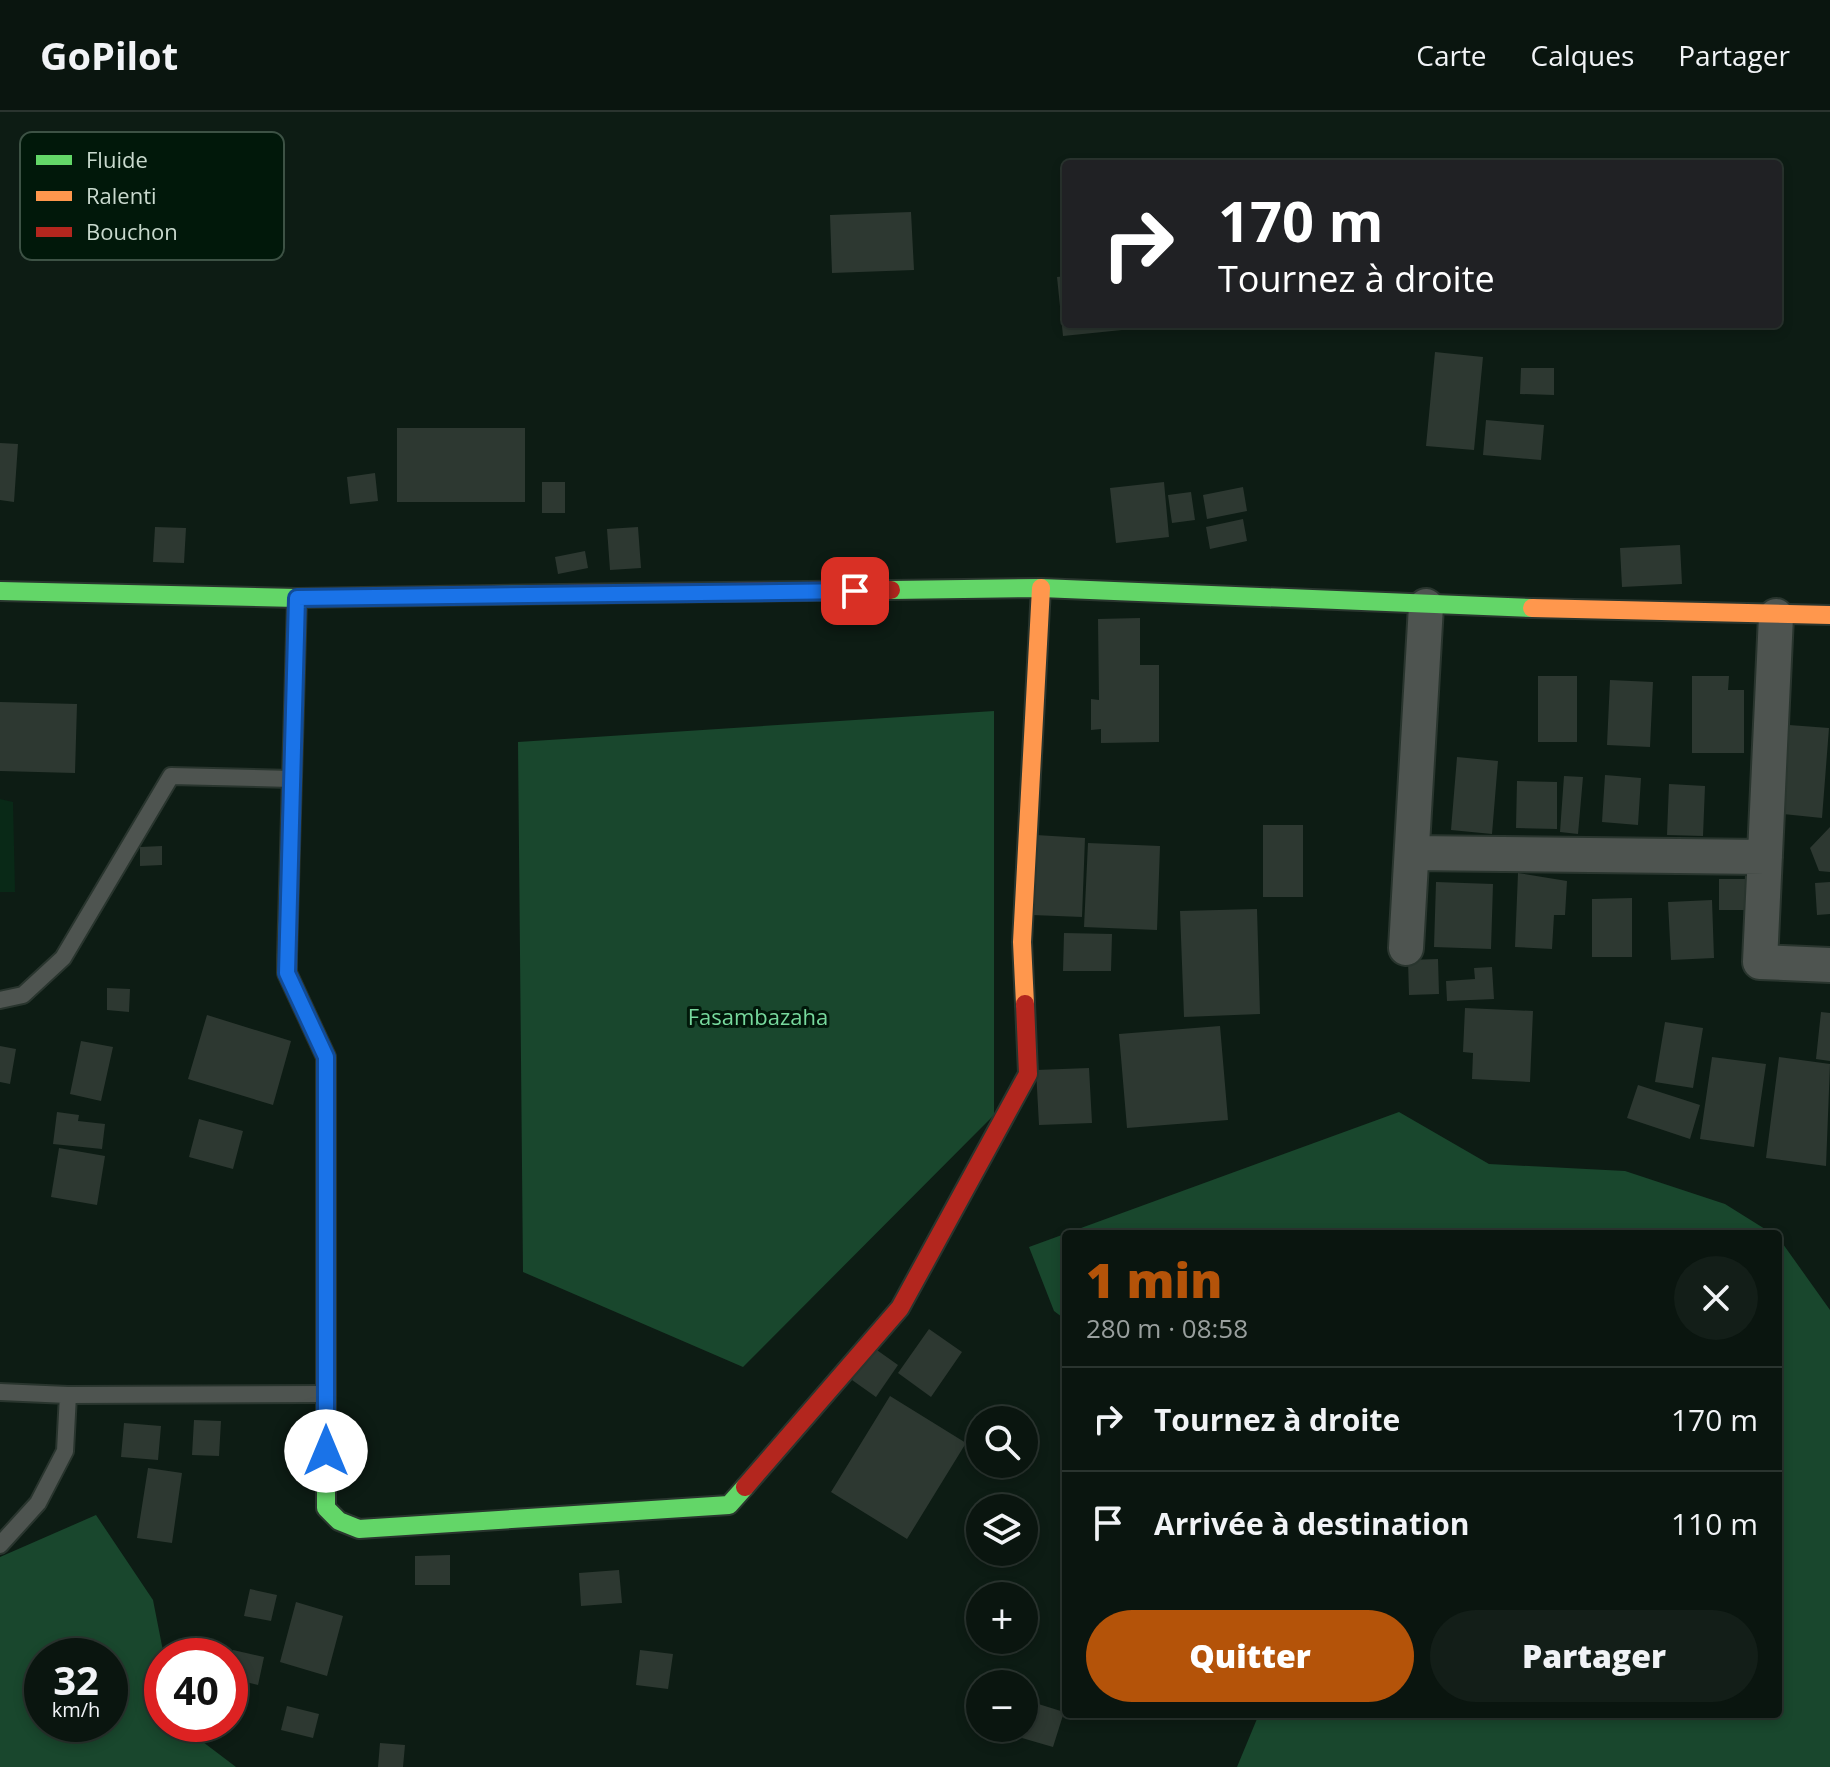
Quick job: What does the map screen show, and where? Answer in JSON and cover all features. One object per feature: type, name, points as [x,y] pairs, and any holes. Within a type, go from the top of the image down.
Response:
[{"type":"street","points":[[297,598],[287,973],[326,1057],[326,1508],[339,1521],[359,1529],[729,1505],[900,1308],[1028,1074],[1022,942],[1041,588]]},
{"type":"street","points":[[0,591],[297,598],[1041,588],[1426,606],[1830,615]]},
{"type":"street","points":[[1406,948],[1426,606]]},
{"type":"street","points":[[1776,616],[1760,962],[1830,965]]},
{"type":"street","points":[[1412,853],[1765,857]]},
{"type":"lane","points":[[0,1000],[23,995],[63,958],[171,776],[292,779]]},
{"type":"lane","points":[[0,1392],[68,1395],[326,1394]]},
{"type":"lane","points":[[0,1545],[38,1503],[65,1451],[68,1395]]},
{"type":"shaded area","points":[[0,799],[13,802],[15,892],[0,892]]},
{"type":"green space","name":"Fasambazaha","points":[[994,711],[994,1115],[743,1367],[523,1272],[518,742]]},
{"type":"green space","points":[[1399,1112],[1489,1164],[1625,1171],[1725,1204],[1767,1230],[1076,1230]]},
{"type":"green space","points":[[1062,1235],[1062,1317],[1054,1311],[1029,1247]]},
{"type":"green space","points":[[1782,1243],[1830,1310],[1830,1767],[1237,1767],[1257,1718],[1782,1718]]},
{"type":"green space","points":[[96,1515],[153,1600],[160,1638],[144,1638],[144,1742],[203,1742],[236,1767],[0,1767],[0,1557]]},
{"type":"building","points":[[911,212],[914,270],[832,273],[830,215]]},
{"type":"building","points":[[1062,276],[1062,326],[1057,277]]},
{"type":"building","points":[[1062,328],[1122,330],[1063,336]]},
{"type":"building","points":[[1435,352],[1483,357],[1474,450],[1426,446]]},
{"type":"building","points":[[1521,368],[1554,368],[1554,395],[1520,394]]},
{"type":"building","points":[[1486,420],[1544,425],[1541,460],[1483,455]]},
{"type":"building","points":[[397,428],[525,428],[525,502],[397,502]]},
{"type":"building","points":[[0,443],[18,444],[14,502],[0,500]]},
{"type":"building","points":[[375,473],[378,501],[350,504],[347,477]]},
{"type":"building","points":[[542,482],[565,482],[565,513],[542,513]]},
{"type":"building","points":[[1164,482],[1169,537],[1116,543],[1110,488]]},
{"type":"building","points":[[1243,487],[1247,511],[1207,519],[1203,495]]},
{"type":"building","points":[[1191,492],[1195,520],[1172,523],[1168,495]]},
{"type":"building","points":[[1243,519],[1247,541],[1210,549],[1206,527]]},
{"type":"building","points":[[155,527],[186,528],[184,563],[153,562]]},
{"type":"building","points":[[638,527],[641,568],[610,570],[607,529]]},
{"type":"building","points":[[1680,545],[1682,584],[1622,587],[1620,548]]},
{"type":"building","points":[[585,551],[588,568],[558,574],[555,557]]},
{"type":"building","points":[[1140,618],[1140,665],[1159,665],[1159,742],[1101,743],[1101,729],[1091,730],[1091,699],[1099,700],[1098,619]]},
{"type":"building","points":[[1538,676],[1577,676],[1577,742],[1538,742]]},
{"type":"building","points":[[1692,676],[1729,676],[1728,690],[1744,690],[1744,753],[1692,753]]},
{"type":"building","points":[[1610,680],[1653,682],[1650,747],[1607,745]]},
{"type":"building","points":[[0,702],[77,704],[75,773],[0,771]]},
{"type":"building","points":[[1789,725],[1829,728],[1822,818],[1783,814]]},
{"type":"building","points":[[1457,757],[1498,761],[1492,834],[1451,830]]},
{"type":"building","points":[[1605,775],[1641,778],[1638,825],[1602,822]]},
{"type":"building","points":[[1564,776],[1583,777],[1578,834],[1560,832]]},
{"type":"building","points":[[1517,781],[1557,782],[1557,829],[1516,828]]},
{"type":"building","points":[[1669,784],[1705,786],[1703,836],[1667,835]]},
{"type":"building","points":[[1263,825],[1303,825],[1303,897],[1263,897]]},
{"type":"building","points":[[1830,827],[1830,872],[1819,871],[1810,848]]},
{"type":"building","points":[[1036,835],[1085,838],[1082,917],[1032,915]]},
{"type":"building","points":[[1088,843],[1160,846],[1157,930],[1084,927]]},
{"type":"building","points":[[162,846],[162,865],[140,866],[140,847]]},
{"type":"building","points":[[1518,873],[1567,881],[1565,915],[1554,915],[1552,949],[1515,947]]},
{"type":"building","points":[[1719,879],[1747,879],[1747,910],[1719,910]]},
{"type":"building","points":[[1436,882],[1493,884],[1491,949],[1434,947]]},
{"type":"building","points":[[1830,882],[1830,914],[1817,915],[1815,883]]},
{"type":"building","points":[[1632,898],[1632,957],[1592,957],[1592,899]]},
{"type":"building","points":[[1712,900],[1714,958],[1671,960],[1668,902]]},
{"type":"building","points":[[1257,909],[1260,1014],[1184,1017],[1180,911]]},
{"type":"building","points":[[1064,933],[1112,934],[1111,971],[1063,971]]},
{"type":"building","points":[[1438,959],[1439,994],[1409,995],[1408,960]]},
{"type":"building","points":[[1492,967],[1494,999],[1447,1001],[1446,981],[1475,979],[1474,968]]},
{"type":"building","points":[[107,988],[130,989],[129,1012],[107,1010]]},
{"type":"building","points":[[1465,1008],[1533,1011],[1530,1082],[1472,1079],[1473,1053],[1463,1052]]},
{"type":"building","points":[[1821,1012],[1830,1013],[1830,1061],[1816,1059]]},
{"type":"building","points":[[207,1015],[291,1041],[273,1105],[188,1079]]},
{"type":"building","points":[[1665,1022],[1703,1028],[1693,1088],[1655,1082]]},
{"type":"building","points":[[1220,1026],[1228,1120],[1127,1128],[1119,1034]]},
{"type":"building","points":[[81,1041],[113,1047],[101,1101],[70,1094]]},
{"type":"building","points":[[0,1046],[16,1049],[10,1084],[0,1082]]},
{"type":"building","points":[[1712,1057],[1766,1064],[1754,1147],[1700,1139]]},
{"type":"building","points":[[1779,1057],[1830,1064],[1826,1166],[1766,1158]]},
{"type":"building","points":[[1089,1068],[1092,1123],[1039,1125],[1036,1070]]},
{"type":"building","points":[[1638,1085],[1700,1105],[1690,1139],[1627,1118]]},
{"type":"building","points":[[57,1112],[79,1115],[78,1121],[105,1124],[102,1149],[53,1144]]},
{"type":"building","points":[[199,1119],[243,1131],[233,1169],[189,1157]]},
{"type":"building","points":[[59,1148],[105,1156],[97,1205],[51,1197]]},
{"type":"building","points":[[929,1329],[962,1352],[931,1397],[898,1373]]},
{"type":"building","points":[[874,1348],[898,1365],[876,1397],[852,1380]]},
{"type":"building","points":[[890,1396],[966,1443],[907,1539],[831,1492]]},
{"type":"building","points":[[194,1420],[221,1421],[219,1456],[192,1455]]},
{"type":"building","points":[[124,1423],[161,1426],[158,1460],[121,1457]]},
{"type":"building","points":[[148,1468],[182,1473],[172,1543],[137,1538]]},
{"type":"building","points":[[450,1555],[450,1585],[415,1585],[415,1556]]},
{"type":"building","points":[[619,1570],[622,1603],[581,1606],[579,1573]]},
{"type":"building","points":[[250,1589],[277,1595],[271,1621],[244,1616]]},
{"type":"building","points":[[296,1602],[343,1616],[327,1676],[280,1662]]},
{"type":"building","points":[[640,1650],[673,1654],[668,1689],[636,1685]]},
{"type":"building","points":[[248,1653],[264,1657],[258,1685],[248,1682]]},
{"type":"building","points":[[1038,1704],[1062,1711],[1053,1747],[1036,1742]]},
{"type":"building","points":[[287,1706],[319,1714],[313,1738],[281,1730]]},
{"type":"building","points":[[380,1743],[405,1745],[403,1767],[378,1767]]},
{"type":"traffic: fast","points":[[891,590],[1041,588],[1532,608]]},
{"type":"traffic: fast","points":[[0,591],[297,598],[561,594]]},
{"type":"traffic: fast","points":[[287,957],[297,598]]},
{"type":"traffic: fast","points":[[326,1476],[326,1508],[339,1521],[359,1529],[729,1505],[745,1487]]},
{"type":"traffic: slow","points":[[1025,1004],[1022,942],[1041,588]]},
{"type":"traffic: slow","points":[[1532,608],[1830,615]]},
{"type":"traffic: jam","points":[[561,594],[891,590]]},
{"type":"traffic: jam","points":[[287,957],[287,973],[326,1057],[326,1476]]},
{"type":"traffic: jam","points":[[745,1487],[900,1308],[1028,1074],[1025,1004]]},
{"type":"route","points":[[326,1451],[326,1057],[287,973],[297,598],[855,591]]}]
